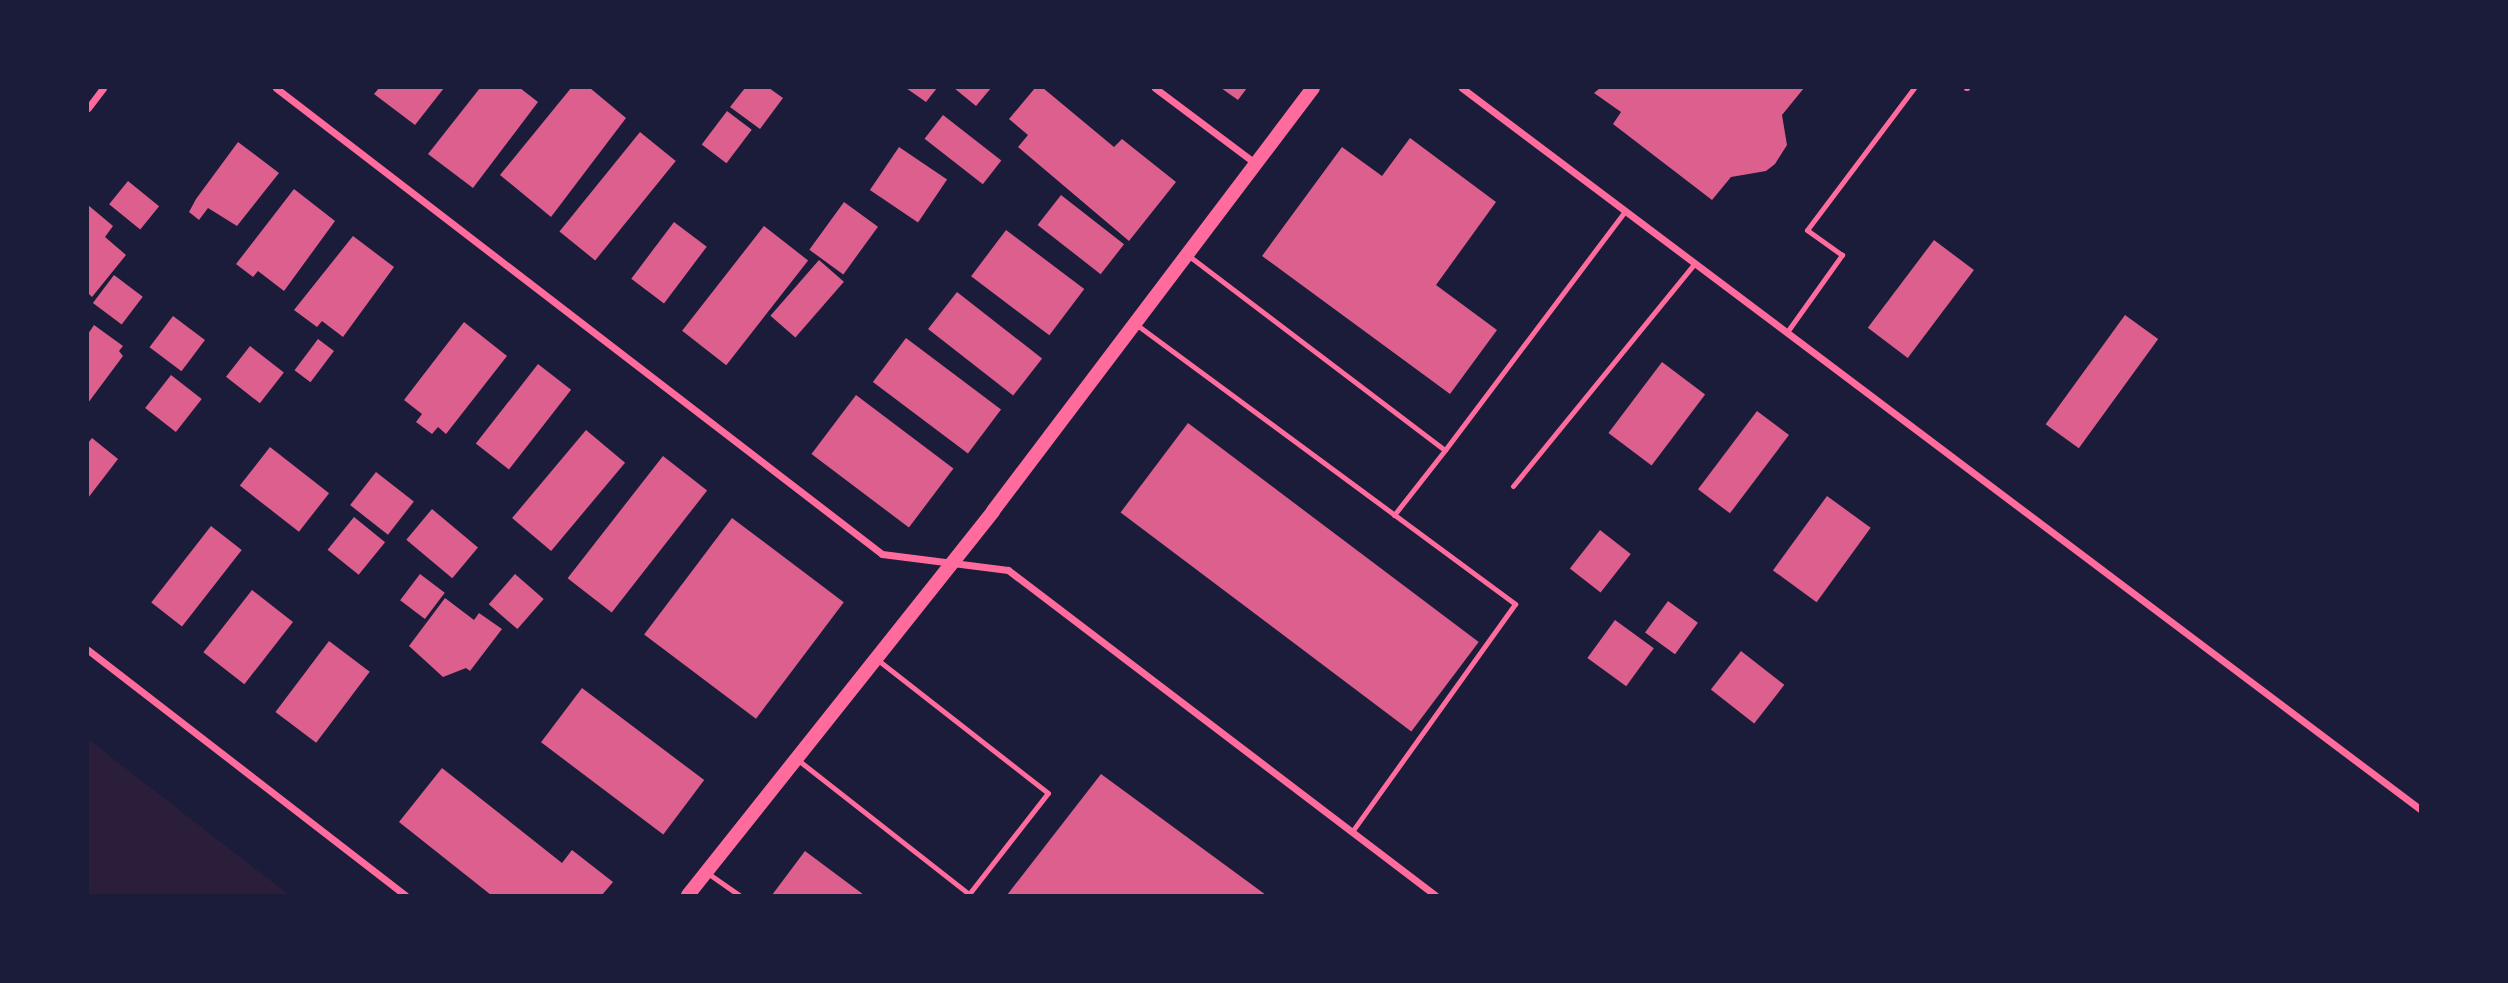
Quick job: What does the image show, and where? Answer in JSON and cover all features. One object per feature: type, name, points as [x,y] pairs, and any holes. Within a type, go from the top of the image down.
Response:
[{"type":"main road","points":[[688,895],[953,561],[1313,88]]},
{"type":"street","points":[[88,108],[103,88]]},
{"type":"street","points":[[276,88],[882,554],[1008,570],[1436,895]]},
{"type":"street","points":[[1155,88],[1255,163]]},
{"type":"street","points":[[1462,88],[2420,809]]},
{"type":"street","points":[[88,650],[405,895]]},
{"type":"lane","points":[[1787,332],[1842,255],[1807,230],[1914,88]]},
{"type":"lane","points":[[1394,515],[1625,211]]},
{"type":"lane","points":[[1187,254],[1445,450]]},
{"type":"lane","points":[[1513,486],[1695,263]]},
{"type":"lane","points":[[1135,323],[1515,604],[1352,832]]},
{"type":"lane","points":[[796,759],[969,894],[977,884],[1048,793],[875,658]]},
{"type":"lane","points":[[706,872],[739,895]]},
{"type":"shaded area","points":[[88,739],[289,895],[88,895]]},
{"type":"building","points":[[379,88],[444,88],[415,125],[374,94]]},
{"type":"building","points":[[480,88],[520,88],[538,102],[473,188],[428,154]]},
{"type":"building","points":[[571,88],[590,88],[626,118],[551,217],[500,175]]},
{"type":"building","points":[[745,88],[769,88],[783,98],[760,129],[730,107]]},
{"type":"building","points":[[906,88],[937,88],[926,102]]},
{"type":"building","points":[[954,88],[991,88],[976,106]]},
{"type":"building","points":[[1035,88],[1043,88],[1114,147],[1122,139],[1176,182],[1129,241],[1018,147],[1028,135],[1009,119]]},
{"type":"building","points":[[1221,88],[1247,88],[1238,100]]},
{"type":"building","points":[[1600,88],[1804,88],[1782,115],[1787,145],[1775,164],[1766,171],[1731,177],[1712,200],[1613,124],[1621,112],[1594,93]]},
{"type":"building","points":[[727,111],[752,130],[726,163],[702,145]]},
{"type":"building","points":[[943,115],[1001,161],[983,184],[925,139]]},
{"type":"building","points":[[640,132],[676,161],[595,260],[559,231]]},
{"type":"building","points":[[1410,138],[1496,202],[1436,285],[1497,330],[1450,394],[1262,256],[1342,147],[1382,176]]},
{"type":"building","points":[[238,142],[279,173],[237,226],[208,208],[199,220],[189,212]]},
{"type":"building","points":[[899,147],[947,179],[918,223],[870,190]]},
{"type":"building","points":[[128,181],[159,206],[140,229],[109,204]]},
{"type":"building","points":[[294,189],[335,221],[284,291],[258,271],[253,277],[236,264]]},
{"type":"building","points":[[1061,195],[1124,244],[1101,274],[1038,225]]},
{"type":"building","points":[[844,202],[878,227],[843,274],[809,250]]},
{"type":"building","points":[[88,205],[113,226],[105,237],[126,255],[92,297],[88,293]]},
{"type":"building","points":[[674,222],[707,247],[664,303],[631,279]]},
{"type":"building","points":[[764,226],[808,260],[726,365],[682,331]]},
{"type":"building","points":[[1006,230],[1084,289],[1049,335],[971,276]]},
{"type":"building","points":[[353,236],[394,267],[343,337],[322,321],[317,327],[294,310]]},
{"type":"building","points":[[1934,240],[1974,270],[1908,358],[1868,328]]},
{"type":"building","points":[[819,260],[844,282],[795,337],[770,316]]},
{"type":"building","points":[[114,275],[143,297],[122,325],[93,303]]},
{"type":"building","points":[[957,292],[1042,358],[1013,396],[928,329]]},
{"type":"building","points":[[2125,315],[2158,339],[2079,448],[2046,424]]},
{"type":"building","points":[[173,316],[205,340],[181,371],[150,347]]},
{"type":"building","points":[[464,322],[507,356],[446,434],[438,427],[432,434],[416,422],[422,414],[404,400]]},
{"type":"building","points":[[94,325],[123,346],[119,351],[123,356],[88,403],[88,334]]},
{"type":"building","points":[[906,338],[1001,410],[968,454],[873,382]]},
{"type":"building","points":[[318,339],[334,351],[311,382],[295,370]]},
{"type":"building","points":[[250,346],[284,372],[260,403],[226,377]]},
{"type":"building","points":[[1662,362],[1705,394],[1652,466],[1608,433]]},
{"type":"building","points":[[538,364],[571,390],[509,469],[476,444]]},
{"type":"building","points":[[171,375],[202,399],[176,432],[145,408]]},
{"type":"building","points":[[856,395],[953,468],[909,528],[811,454]]},
{"type":"building","points":[[1757,411],[1789,435],[1730,513],[1698,489]]},
{"type":"building","points":[[1188,423],[1479,642],[1411,732],[1121,512]]},
{"type":"building","points":[[586,430],[625,463],[551,551],[512,518]]},
{"type":"building","points":[[92,438],[118,459],[88,498],[88,443]]},
{"type":"building","points":[[270,447],[329,493],[299,532],[240,486]]},
{"type":"building","points":[[663,456],[707,490],[612,613],[568,578]]},
{"type":"building","points":[[376,472],[414,502],[388,535],[350,505]]},
{"type":"building","points":[[1827,496],[1871,528],[1817,602],[1773,570]]},
{"type":"building","points":[[432,509],[478,548],[452,578],[406,540]]},
{"type":"building","points":[[354,517],[385,542],[359,575],[328,550]]},
{"type":"building","points":[[732,518],[844,602],[756,719],[644,635]]},
{"type":"building","points":[[211,526],[242,550],[182,626],[151,602]]},
{"type":"building","points":[[1600,530],[1631,554],[1601,593],[1570,569]]},
{"type":"building","points":[[420,574],[445,593],[425,619],[400,600]]},
{"type":"building","points":[[515,574],[544,599],[517,629],[489,604]]},
{"type":"building","points":[[252,590],[293,622],[244,684],[203,652]]},
{"type":"building","points":[[445,598],[474,620],[479,613],[502,629],[470,671],[466,668],[443,677],[409,646]]},
{"type":"building","points":[[1668,601],[1698,623],[1675,654],[1645,633]]},
{"type":"building","points":[[1615,620],[1654,648],[1626,686],[1587,658]]},
{"type":"building","points":[[329,641],[370,672],[316,743],[275,712]]},
{"type":"building","points":[[1741,651],[1784,685],[1754,723],[1711,690]]},
{"type":"building","points":[[582,688],[704,780],[663,834],[541,742]]},
{"type":"building","points":[[442,768],[562,863],[572,850],[613,882],[602,895],[491,895],[399,822]]},
{"type":"building","points":[[1101,774],[1266,895],[1007,895]]},
{"type":"building","points":[[805,851],[864,895],[772,895]]}]
